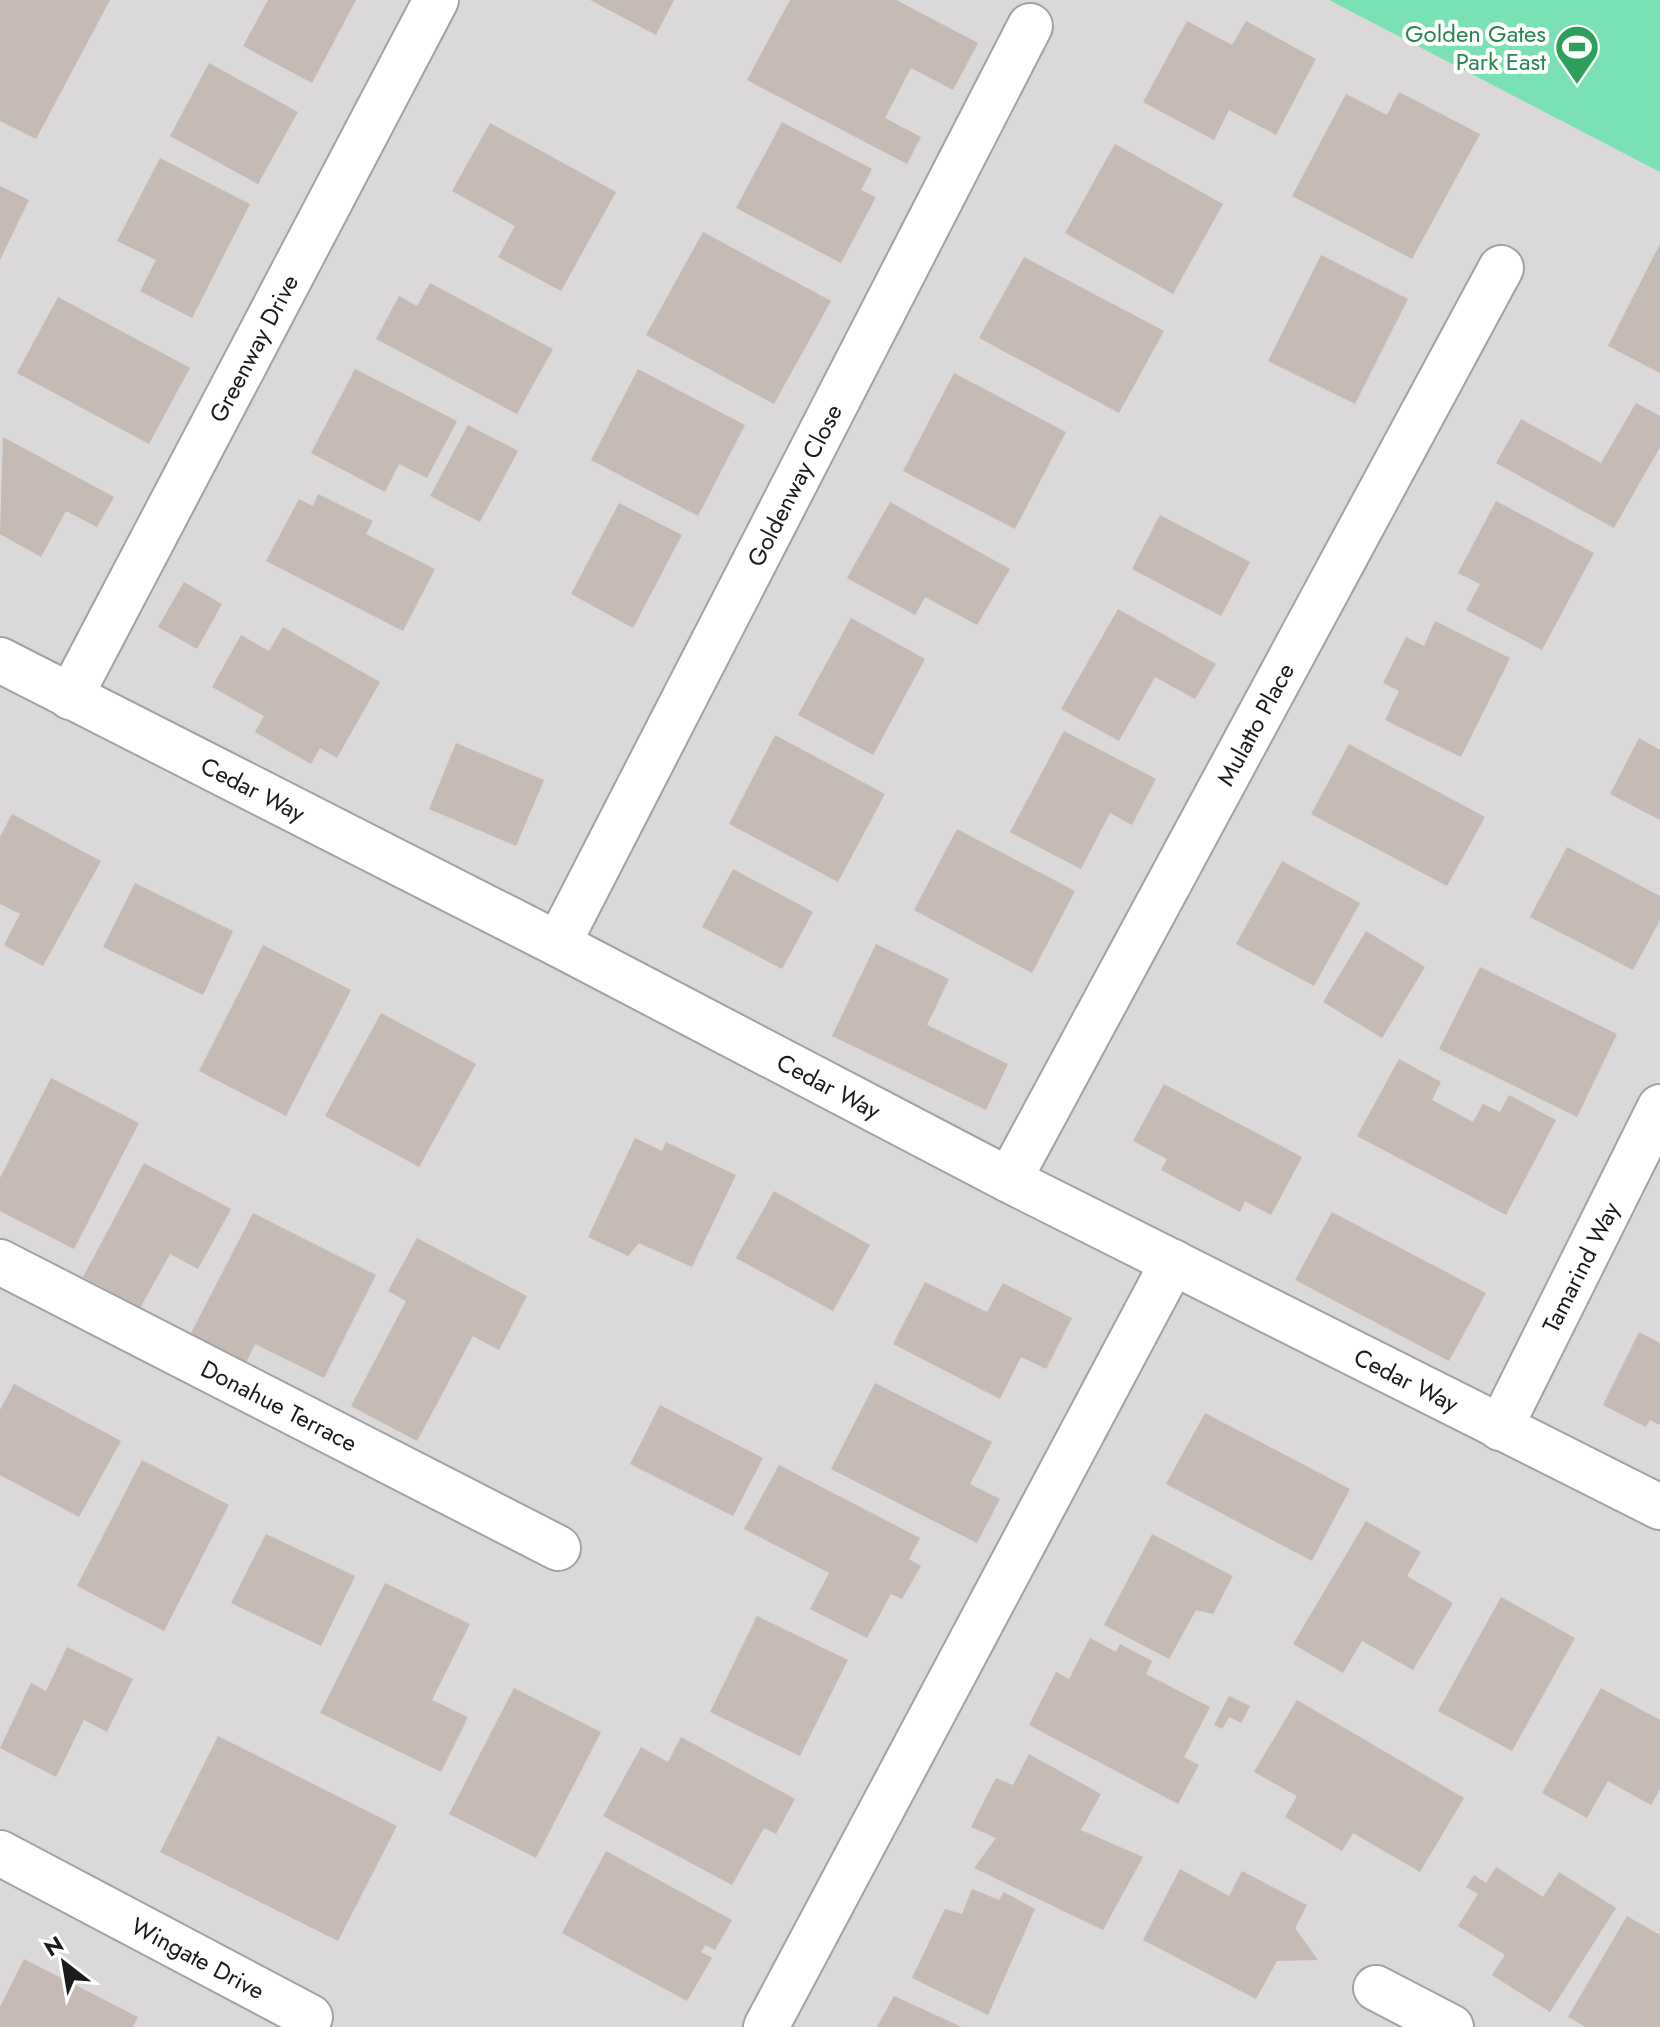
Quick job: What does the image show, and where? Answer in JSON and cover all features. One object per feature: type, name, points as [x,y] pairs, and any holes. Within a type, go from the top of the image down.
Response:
[{"type":"street","name":"Greenway Drive","points":[[70,697],[436,0]]},
{"type":"street","name":"Goldenway Close","points":[[558,944],[1030,26]]},
{"type":"street","name":"Mulatto Place","points":[[1009,1180],[1501,268]]},
{"type":"street","name":"Cedar Way","points":[[0,660],[558,944],[1009,1180],[1660,1507]]},
{"type":"street","name":"Tamarind Way","points":[[1500,1428],[1660,1107]]},
{"type":"street","name":"Donahue Terrace","points":[[0,1262],[558,1548]]},
{"type":"street","points":[[766,2027],[1173,1262]]},
{"type":"street","name":"Wingate Drive","points":[[0,1853],[310,2017]]},
{"type":"street","points":[[1376,1988],[1451,2027]]},
{"type":"shaded area","points":[[0,0],[1660,0],[1660,2027],[0,2027]]},
{"type":"green space","name":"Golden Gates Park East","points":[[1329,0],[1660,0],[1660,172]]},
{"type":"building","points":[[0,0],[110,0],[36,139],[0,121]]},
{"type":"building","points":[[268,0],[356,0],[312,83],[243,46]]},
{"type":"building","points":[[590,0],[674,0],[656,35]]},
{"type":"building","points":[[790,0],[896,0],[978,43],[953,90],[911,68],[885,118],[921,137],[907,164],[747,80]]},
{"type":"building","points":[[1187,21],[1232,45],[1246,21],[1316,59],[1276,135],[1229,110],[1214,140],[1143,102]]},
{"type":"building","points":[[209,63],[298,112],[258,184],[170,136]]},
{"type":"building","points":[[1399,92],[1480,134],[1412,259],[1292,196],[1346,94],[1387,115]]},
{"type":"building","points":[[782,122],[872,169],[861,190],[876,197],[841,263],[736,208]]},
{"type":"building","points":[[490,123],[616,192],[561,291],[498,257],[515,226],[452,191]]},
{"type":"building","points":[[1115,144],[1223,204],[1173,294],[1065,233]]},
{"type":"building","points":[[160,158],[250,204],[192,318],[140,291],[156,260],[117,241]]},
{"type":"building","points":[[0,186],[29,200],[0,260]]},
{"type":"building","points":[[703,232],[831,301],[774,404],[646,335]]},
{"type":"building","points":[[1660,244],[1660,373],[1608,346]]},
{"type":"building","points":[[1321,255],[1408,299],[1355,404],[1268,361]]},
{"type":"building","points":[[1024,257],[1164,331],[1119,413],[979,338]]},
{"type":"building","points":[[430,283],[553,349],[517,414],[376,339],[399,296],[417,306]]},
{"type":"building","points":[[58,297],[190,368],[149,444],[17,373]]},
{"type":"building","points":[[355,369],[457,421],[427,478],[399,464],[385,492],[311,453]]},
{"type":"building","points":[[638,369],[745,425],[698,516],[591,460]]},
{"type":"building","points":[[954,373],[1066,432],[1015,529],[903,471]]},
{"type":"building","points":[[1636,403],[1660,416],[1660,447],[1614,528],[1496,463],[1521,419],[1601,463]]},
{"type":"building","points":[[468,425],[518,451],[480,522],[430,496]]},
{"type":"building","points":[[3,437],[114,497],[97,527],[66,511],[41,557],[0,534]]},
{"type":"building","points":[[318,494],[373,521],[366,534],[435,569],[403,631],[266,561],[299,499],[313,506]]},
{"type":"building","points":[[1496,501],[1594,553],[1542,650],[1466,610],[1480,584],[1458,573]]},
{"type":"building","points":[[890,502],[1010,569],[977,625],[925,597],[915,615],[847,578]]},
{"type":"building","points":[[619,503],[682,535],[633,628],[571,594]]},
{"type":"building","points":[[1160,515],[1250,562],[1221,616],[1132,569]]},
{"type":"building","points":[[184,582],[222,604],[197,649],[158,627]]},
{"type":"building","points":[[1118,609],[1216,664],[1195,699],[1155,677],[1119,741],[1061,709]]},
{"type":"building","points":[[851,618],[925,659],[873,755],[798,715]]},
{"type":"building","points":[[1435,621],[1510,658],[1461,757],[1385,720],[1399,691],[1383,683],[1406,637],[1424,646]]},
{"type":"building","points":[[283,627],[380,682],[337,758],[320,748],[311,764],[255,732],[264,716],[212,687],[241,635],[269,651]]},
{"type":"building","points":[[1064,731],[1156,779],[1132,825],[1110,813],[1081,869],[1010,832]]},
{"type":"building","points":[[775,735],[885,794],[838,882],[729,824]]},
{"type":"building","points":[[1639,738],[1660,750],[1660,820],[1610,794]]},
{"type":"building","points":[[456,743],[544,780],[516,846],[429,809]]},
{"type":"building","points":[[1349,744],[1485,817],[1447,886],[1311,814]]},
{"type":"building","points":[[12,814],[101,861],[43,966],[4,945],[20,914],[0,904],[0,837]]},
{"type":"building","points":[[957,829],[1075,891],[1032,973],[914,910]]},
{"type":"building","points":[[1567,847],[1660,896],[1660,920],[1633,970],[1530,917]]},
{"type":"building","points":[[1282,861],[1360,903],[1314,986],[1236,944]]},
{"type":"building","points":[[733,869],[813,912],[782,969],[702,927]]},
{"type":"building","points":[[135,883],[233,931],[203,995],[103,947]]},
{"type":"building","points":[[1366,931],[1425,967],[1382,1038],[1323,1002]]},
{"type":"building","points":[[876,944],[949,979],[927,1025],[1008,1064],[986,1110],[832,1036]]},
{"type":"building","points":[[263,945],[351,990],[286,1116],[199,1071]]},
{"type":"building","points":[[1480,967],[1617,1034],[1577,1117],[1439,1049]]},
{"type":"building","points":[[381,1013],[476,1064],[419,1167],[325,1116]]},
{"type":"building","points":[[1399,1059],[1441,1082],[1432,1100],[1473,1122],[1483,1104],[1500,1112],[1509,1095],[1556,1120],[1506,1215],[1357,1136]]},
{"type":"building","points":[[51,1078],[139,1123],[74,1249],[0,1211],[0,1178]]},
{"type":"building","points":[[1164,1084],[1302,1157],[1271,1215],[1245,1201],[1240,1212],[1161,1170],[1167,1159],[1133,1141]]},
{"type":"building","points":[[635,1138],[662,1151],[666,1142],[736,1175],[692,1267],[639,1243],[628,1256],[588,1237]]},
{"type":"building","points":[[144,1163],[231,1209],[198,1269],[170,1254],[140,1308],[83,1277]]},
{"type":"building","points":[[774,1191],[870,1245],[833,1311],[736,1258]]},
{"type":"building","points":[[1332,1212],[1486,1293],[1449,1361],[1295,1280]]},
{"type":"building","points":[[253,1213],[376,1275],[324,1378],[255,1344],[243,1369],[187,1341]]},
{"type":"building","points":[[417,1238],[527,1296],[499,1350],[473,1336],[417,1441],[351,1406],[406,1301],[388,1291]]},
{"type":"building","points":[[925,1282],[987,1312],[1003,1283],[1072,1318],[1046,1369],[1021,1357],[1000,1399],[893,1344]]},
{"type":"building","points":[[1639,1332],[1660,1343],[1660,1425],[1650,1420],[1646,1427],[1603,1405]]},
{"type":"building","points":[[875,1383],[992,1442],[970,1484],[1000,1499],[977,1543],[831,1469]]},
{"type":"building","points":[[14,1384],[121,1441],[79,1517],[0,1475],[0,1410]]},
{"type":"building","points":[[660,1405],[763,1458],[733,1516],[630,1464]]},
{"type":"building","points":[[1205,1413],[1350,1489],[1312,1561],[1166,1484]]},
{"type":"building","points":[[142,1460],[229,1505],[164,1631],[77,1586]]},
{"type":"building","points":[[779,1465],[920,1538],[909,1559],[921,1566],[902,1599],[891,1594],[867,1638],[810,1609],[829,1573],[744,1529]]},
{"type":"building","points":[[1366,1521],[1421,1552],[1407,1576],[1453,1603],[1413,1670],[1362,1641],[1343,1673],[1293,1644]]},
{"type":"building","points":[[266,1534],[355,1576],[321,1646],[231,1603]]},
{"type":"building","points":[[1152,1534],[1233,1576],[1213,1614],[1196,1610],[1169,1659],[1104,1625]]},
{"type":"building","points":[[385,1583],[470,1624],[432,1700],[468,1717],[441,1772],[320,1713]]},
{"type":"building","points":[[1501,1597],[1575,1638],[1512,1751],[1438,1711]]},
{"type":"building","points":[[757,1616],[848,1660],[800,1756],[710,1712]]},
{"type":"building","points":[[1090,1638],[1116,1652],[1120,1644],[1152,1661],[1146,1674],[1210,1707],[1184,1757],[1199,1765],[1178,1804],[1029,1725],[1056,1672],[1069,1679]]},
{"type":"building","points":[[67,1647],[133,1679],[107,1732],[84,1720],[56,1777],[0,1748],[31,1683],[46,1691]]},
{"type":"building","points":[[514,1688],[601,1732],[536,1858],[449,1814]]},
{"type":"building","points":[[1601,1688],[1660,1720],[1660,1789],[1651,1805],[1608,1781],[1587,1818],[1542,1793]]},
{"type":"building","points":[[1229,1696],[1250,1706],[1241,1723],[1229,1717],[1222,1729],[1214,1725]]},
{"type":"building","points":[[1297,1700],[1464,1798],[1420,1872],[1353,1833],[1342,1851],[1285,1817],[1297,1796],[1254,1772]]},
{"type":"building","points":[[218,1736],[397,1826],[338,1941],[160,1852]]},
{"type":"building","points":[[681,1737],[795,1799],[776,1834],[764,1828],[732,1885],[603,1816],[641,1747],[668,1762]]},
{"type":"building","points":[[1029,1754],[1101,1794],[1081,1830],[1143,1857],[1103,1930],[974,1868],[996,1838],[971,1827],[996,1778],[1013,1785]]},
{"type":"building","points":[[606,1851],[732,1920],[715,1950],[705,1945],[701,1952],[712,1958],[687,2001],[562,1933]]},
{"type":"building","points":[[1496,1867],[1543,1897],[1559,1872],[1616,1908],[1550,2012],[1492,1975],[1505,1955],[1458,1926],[1478,1894],[1466,1887],[1474,1875],[1486,1883]]},
{"type":"building","points":[[1180,1869],[1229,1896],[1242,1871],[1307,1905],[1295,1928],[1318,1960],[1277,1961],[1256,1999],[1143,1940]]},
{"type":"building","points":[[972,1889],[999,1900],[1004,1892],[1035,1909],[988,2015],[912,1978],[945,1909],[962,1914]]},
{"type":"building","points":[[1627,1916],[1660,1935],[1660,2027],[1586,2027],[1568,2017]]},
{"type":"building","points":[[24,1959],[138,2017],[133,2027],[0,2027],[0,2007]]},
{"type":"building","points":[[894,1996],[962,2027],[877,2027]]},
{"type":"place","name":"Golden Gates Park East","points":[[1577,86]]}]
